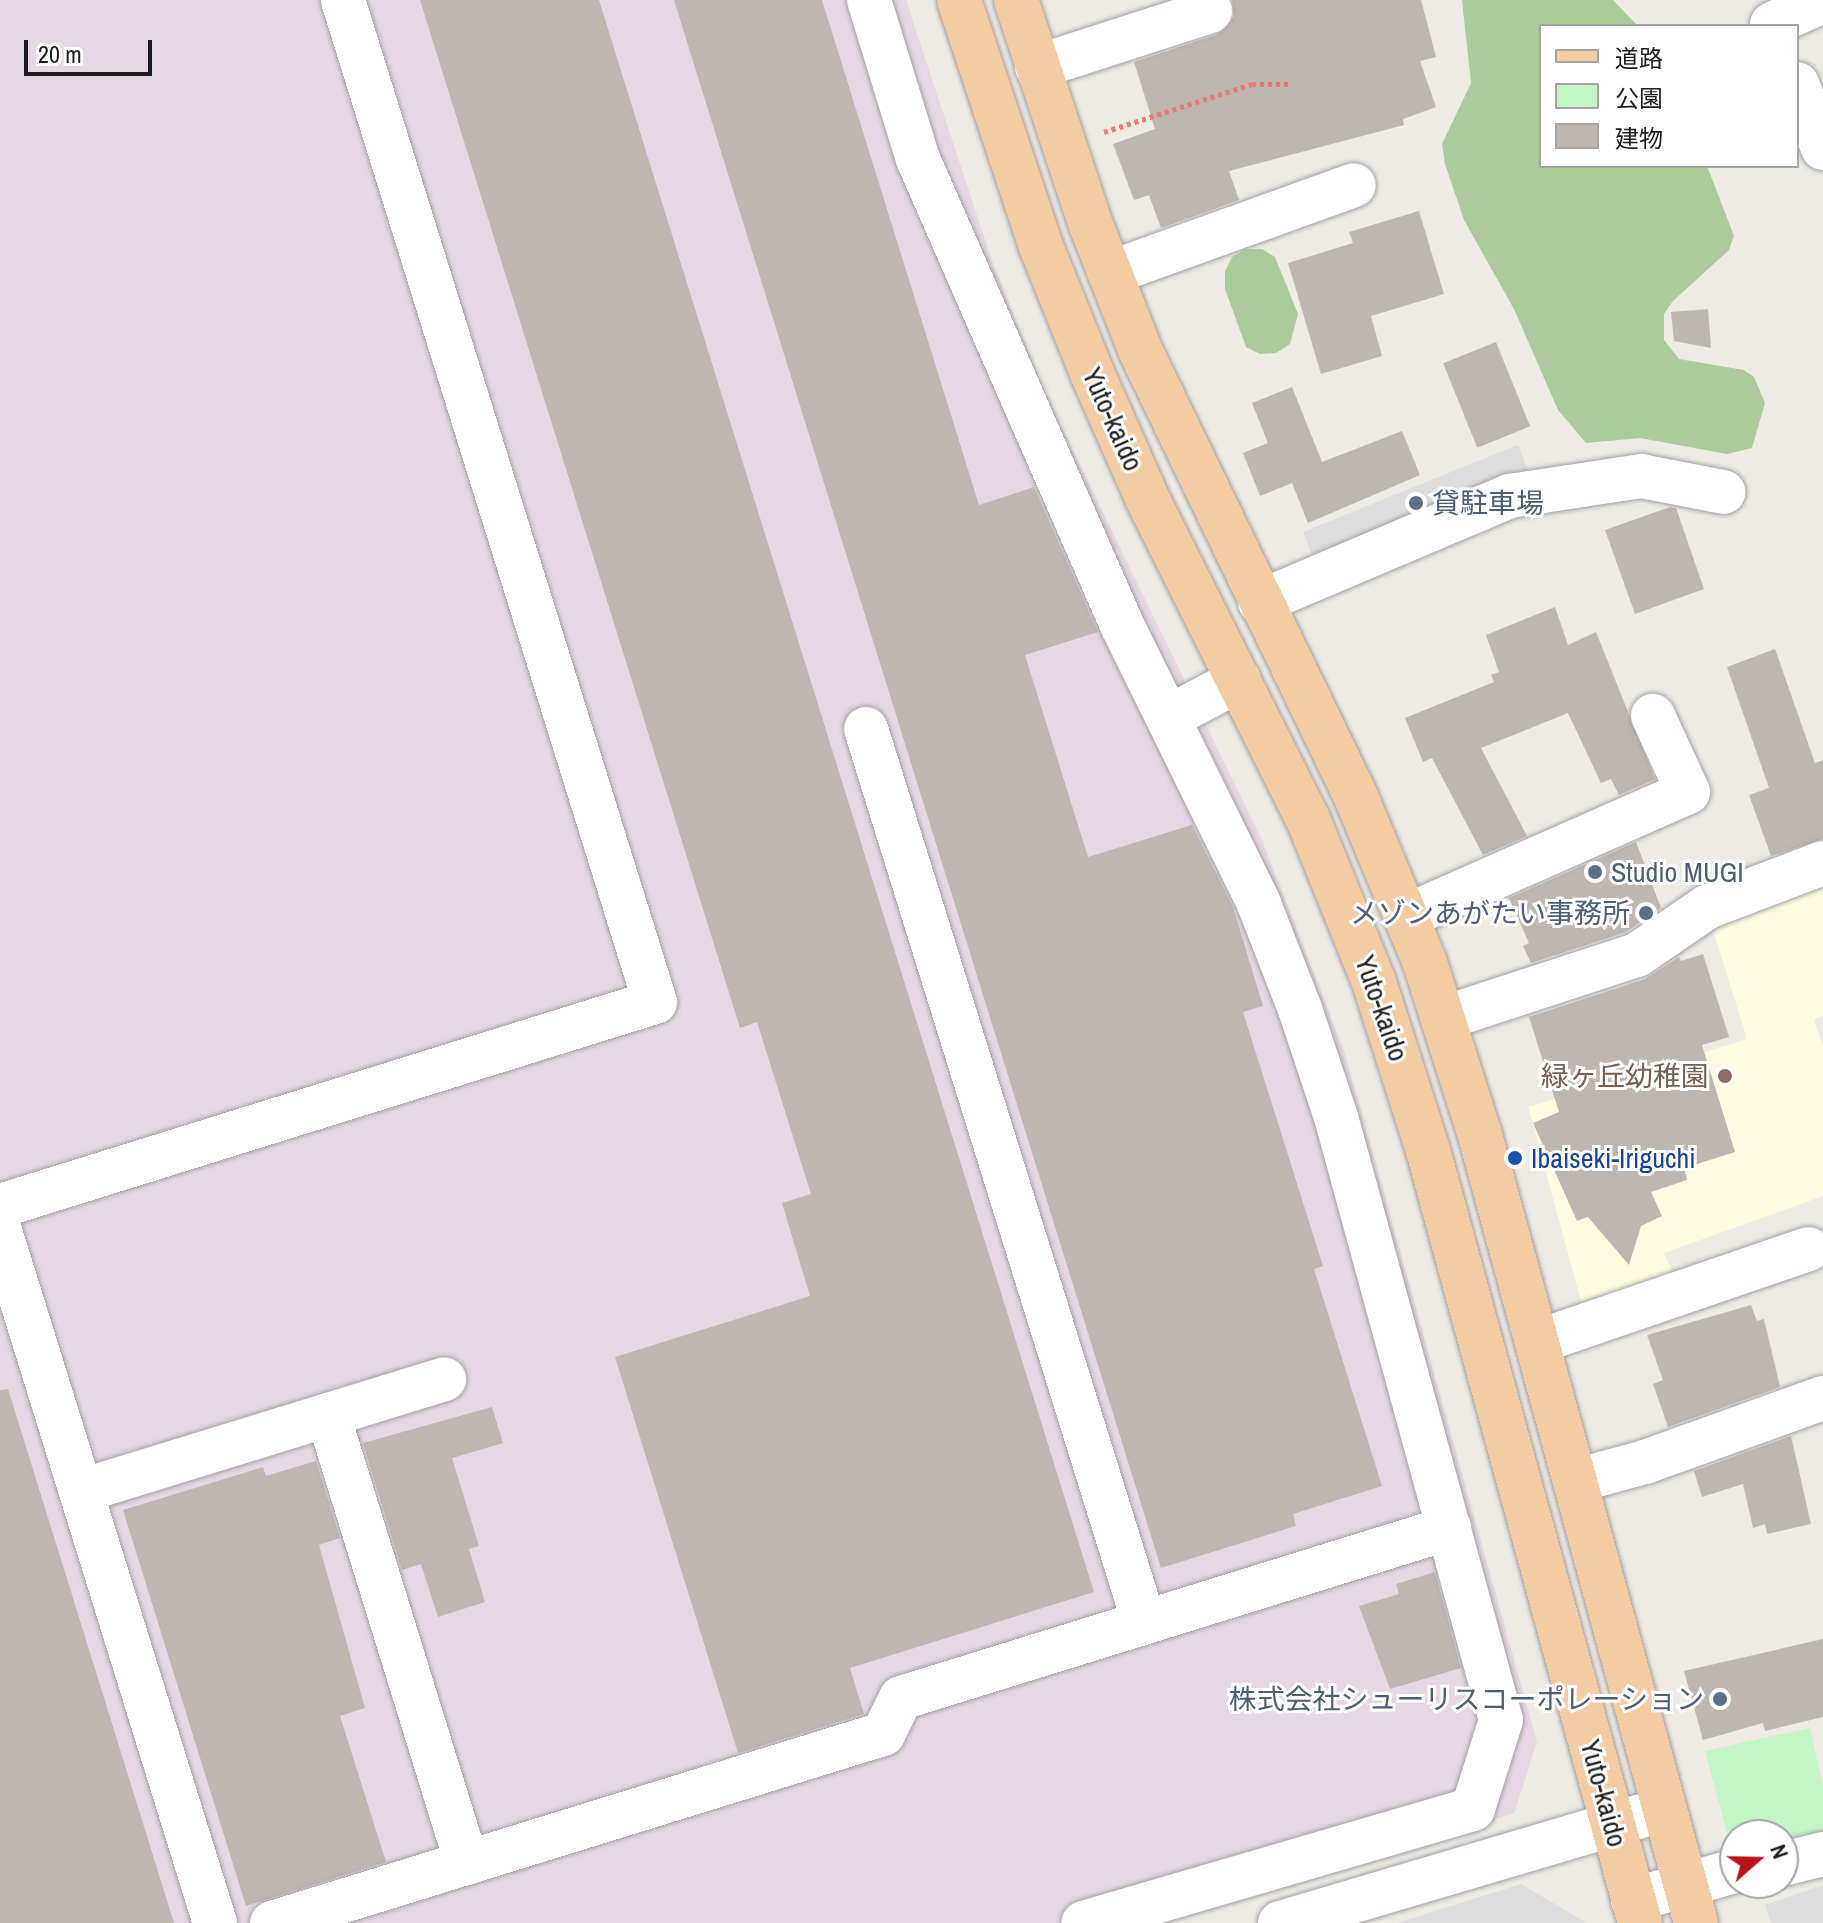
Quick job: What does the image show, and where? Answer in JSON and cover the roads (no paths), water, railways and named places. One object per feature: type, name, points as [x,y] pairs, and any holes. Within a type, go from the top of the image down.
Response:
[{"type":"main road","name":"Yuto-kaido","points":[[959,0],[1040,244],[1086,360],[1148,500],[1332,873],[1403,1065],[1637,1912]]},
{"type":"main road","name":"Yuto-kaido","points":[[1016,0],[1110,273],[1168,414],[1356,797],[1407,916],[1444,1018],[1537,1342],[1690,1904]]},
{"type":"street","points":[[0,1206],[655,1002],[343,0]]},
{"type":"street","points":[[869,0],[918,159],[1122,625],[1259,904],[1314,1049],[1501,1720],[1473,1809],[1083,1923]]},
{"type":"street","points":[[1771,17],[1823,1]]},
{"type":"street","points":[[1037,67],[1210,11]]},
{"type":"street","points":[[1799,89],[1823,148]]},
{"type":"street","points":[[1110,273],[1354,185]]},
{"type":"street","points":[[1260,602],[1510,496],[1641,476],[1723,492]]},
{"type":"street","points":[[1169,717],[1239,680]]},
{"type":"street","points":[[1407,916],[1688,792],[1653,716]]},
{"type":"street","points":[[866,729],[1144,1622]]},
{"type":"street","points":[[1444,1018],[1637,955],[1707,907],[1823,863]]},
{"type":"street","points":[[0,1231],[215,1923]]},
{"type":"street","points":[[1537,1342],[1809,1249]]},
{"type":"street","points":[[81,1491],[444,1379]]},
{"type":"street","points":[[1575,1481],[1645,1462],[1823,1398]]},
{"type":"street","points":[[328,1415],[467,1863]]},
{"type":"street","points":[[272,1923],[883,1734],[901,1698],[1449,1528]]},
{"type":"street","points":[[1280,1923],[1664,1809]]},
{"type":"street","points":[[1799,1860],[1823,1854]]},
{"type":"street","points":[[1637,1912],[1690,1904],[1719,1883]]},
{"type":"place","name":"貸駐車場","points":[[1416,503]]},
{"type":"place","name":"Studio MUGI","points":[[1595,872]]},
{"type":"place","name":"メゾンあがたい事務所","points":[[1646,913]]},
{"type":"place","name":"緑ヶ丘幼稚園","points":[[1725,1076]]},
{"type":"place","name":"Ibaiseki-Iriguchi","points":[[1515,1158]]},
{"type":"place","name":"株式会社シューリスコーポレーション","points":[[1720,1699]]}]
